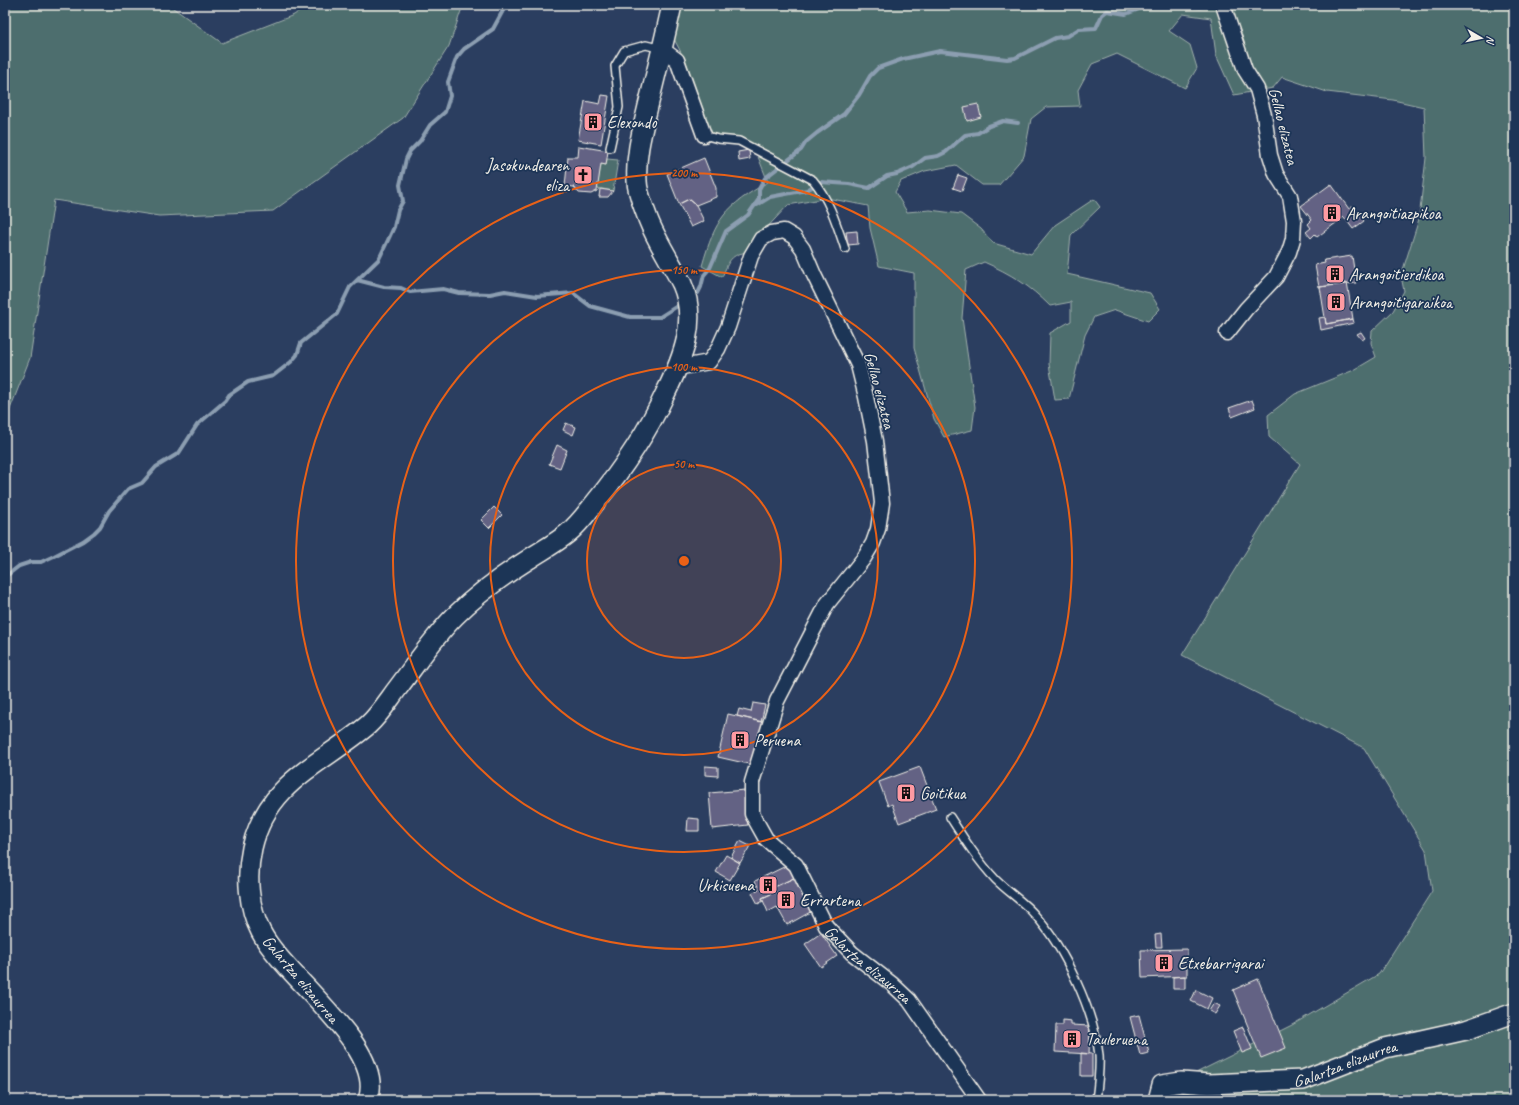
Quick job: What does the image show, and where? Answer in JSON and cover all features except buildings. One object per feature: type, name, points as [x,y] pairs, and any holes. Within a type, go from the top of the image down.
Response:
[{"type":"street","name":"Galartza elizaurrea","points":[[368,1100],[371,1088],[369,1074],[352,1038],[271,949],[254,916],[249,886],[249,868],[252,847],[258,828],[268,808],[282,790],[303,772],[370,723],[438,634],[471,601],[503,575],[568,533],[580,521],[607,488],[635,447],[665,396],[684,350],[690,317],[683,287],[652,228],[636,184],[637,153],[672,5]]},
{"type":"street","name":"Gellao elizatea","points":[[1223,5],[1245,70],[1257,89],[1264,115],[1270,155],[1276,174],[1290,196],[1294,221],[1293,239],[1289,252],[1276,277],[1246,309],[1227,333]]},
{"type":"street","points":[[662,49],[677,60],[704,135]]},
{"type":"street","name":"Gellao elizatea","points":[[677,368],[709,362],[718,349],[728,327],[751,256],[761,239],[772,233],[784,231],[794,237],[803,249],[858,365],[875,441],[882,503],[878,529],[873,543],[864,558],[827,604],[781,692]]},
{"type":"street","name":"Galartza elizaurrea","points":[[781,692],[771,718],[752,782],[752,814],[759,830],[766,839],[796,865],[826,926],[852,953],[892,984],[909,1000],[980,1100]]},
{"type":"street","name":"Galartza elizaurrea","points":[[1158,1100],[1162,1085],[1174,1083],[1209,1084],[1303,1080],[1385,1048],[1466,1030],[1514,1013]]},
{"type":"lane","points":[[610,148],[619,107],[615,66],[624,51],[646,45],[662,49]]},
{"type":"lane","points":[[704,135],[718,140],[739,140],[777,162],[813,180],[820,188],[834,217],[845,249]]},
{"type":"lane","points":[[950,817],[977,858],[996,880],[1035,914],[1054,941],[1080,991],[1093,1024],[1099,1055],[1099,1076],[1096,1100]]},
{"type":"green space","points":[[5,5],[169,5],[222,43],[294,15],[308,5],[463,5],[449,46],[403,118],[273,211],[159,216],[54,200],[30,358],[5,422]]},
{"type":"green space","points":[[680,5],[1514,5],[1514,1100],[1180,1100],[1192,1075],[1292,1025],[1379,974],[1432,891],[1426,850],[1364,748],[1182,655],[1300,464],[1269,437],[1268,415],[1295,394],[1354,370],[1376,357],[1371,343],[1372,331],[1393,311],[1404,291],[1401,276],[1419,219],[1426,158],[1424,107],[1393,100],[1327,92],[1282,77],[1273,88],[1234,95],[1216,55],[1211,18],[1183,14],[1169,31],[1190,45],[1197,68],[1185,88],[1117,54],[1092,64],[1078,90],[1080,106],[1046,107],[1031,119],[1024,156],[999,185],[982,185],[956,165],[925,171],[901,181],[895,192],[907,212],[930,210],[961,214],[981,229],[993,243],[1031,254],[1055,225],[1094,199],[1100,207],[1071,235],[1067,274],[1150,293],[1160,309],[1148,321],[1115,310],[1094,317],[1085,335],[1069,399],[1055,400],[1049,364],[1050,333],[1071,321],[1071,302],[1050,306],[1035,292],[1019,281],[984,262],[966,270],[962,318],[975,407],[972,430],[944,437],[934,419],[914,348],[914,273],[879,266],[870,228],[868,206],[827,198],[788,205],[762,233],[749,252],[738,254],[731,259],[722,277],[702,266],[712,236],[724,215],[742,199],[768,182],[753,144],[711,140],[686,62],[673,37]]},
{"type":"green space","points":[[607,159],[618,160],[613,191],[597,188],[601,164],[606,165]]},
{"type":"waterway","points":[[5,577],[19,566],[31,562],[41,562],[83,541],[94,533],[100,527],[109,511],[128,489],[142,483],[156,467],[179,453],[197,425],[225,401],[229,395],[248,382],[273,376],[291,362],[297,355],[301,343],[337,314],[350,287],[379,259],[388,240],[394,227],[398,210],[403,201],[400,185],[406,159],[410,151],[420,141],[430,125],[445,112],[450,96],[448,82],[457,57],[464,49],[493,29],[506,5]]},
{"type":"waterway","points":[[693,296],[698,293],[704,275],[710,268],[726,231],[748,215],[759,199],[759,189],[765,178],[801,150],[806,142],[817,133],[844,114],[859,95],[870,76],[878,68],[903,59],[940,51],[1007,59],[1015,58],[1055,38],[1068,36],[1079,29],[1096,28],[1102,15],[1107,11],[1126,14],[1142,8],[1158,5]]},
{"type":"waterway","points":[[1192,5],[1200,7],[1203,5]]},
{"type":"waterway","points":[[757,205],[770,197],[807,190],[820,182],[849,184],[869,188],[887,176],[897,174],[913,167],[925,158],[938,156],[946,152],[965,135],[978,133],[989,126],[1003,121],[1018,123]]},
{"type":"waterway","points":[[357,280],[384,287],[401,288],[410,292],[443,289],[459,293],[490,294],[505,291],[537,296],[573,293],[590,306],[630,317],[660,317],[682,303]]},
{"type":"place","name":"Elexondo","points":[[593,122]]},
{"type":"place","name":"Jasokundearen eliza","points":[[583,175]]},
{"type":"place","name":"Arangoitiazpikoa","points":[[1332,213]]},
{"type":"place","name":"Arangoitierdikoa","points":[[1335,274]]},
{"type":"place","name":"Arangoitigaraikoa","points":[[1336,302]]},
{"type":"place","name":"Peruena","points":[[740,740]]},
{"type":"place","name":"Goitikua","points":[[906,793]]},
{"type":"place","name":"Urkisuena","points":[[768,885]]},
{"type":"place","name":"Errartena","points":[[786,900]]},
{"type":"place","name":"Etxebarrigarai","points":[[1164,963]]},
{"type":"place","name":"Tauleruena","points":[[1072,1039]]}]
